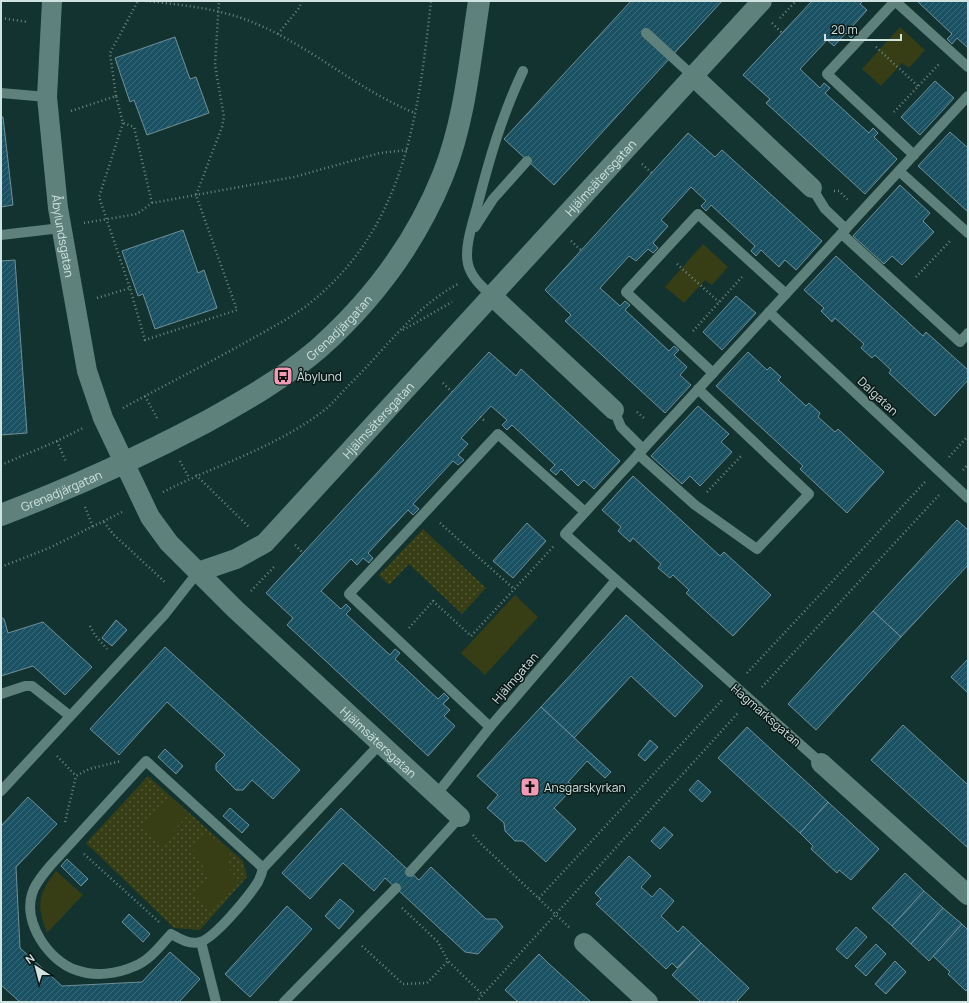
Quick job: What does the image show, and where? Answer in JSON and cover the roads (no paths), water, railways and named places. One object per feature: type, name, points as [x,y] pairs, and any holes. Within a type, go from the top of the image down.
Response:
[{"type":"street","name":"Åbylundsgatan","points":[[52,1],[49,25],[47,98],[61,228],[87,372],[103,418],[124,464]]},
{"type":"street","name":"Grenadjärgatan","points":[[1,515],[76,486],[124,464],[226,411],[283,376],[317,350],[344,325],[367,300],[392,268],[410,240],[429,204],[445,166],[465,96],[479,1]]},
{"type":"street","name":"Hjälmsätersgatan","points":[[198,572],[236,559],[265,543],[484,289],[693,76],[762,1]]},
{"type":"street","points":[[693,76],[812,188]]},
{"type":"street","points":[[484,289],[614,410]]},
{"type":"street","name":"Hjälmsätersgatan","points":[[124,464],[150,517],[169,543],[235,609],[460,817]]},
{"type":"street","name":"Hagmarksgatan","points":[[821,762],[968,895]]},
{"type":"street","points":[[584,943],[648,1002]]},
{"type":"lane","points":[[914,155],[827,74],[895,1],[968,67]]},
{"type":"lane","points":[[646,33],[693,76]]},
{"type":"lane","points":[[484,289],[468,261],[470,236],[490,154],[510,100],[523,72]]},
{"type":"lane","points":[[1,93],[47,98]]},
{"type":"lane","points":[[490,727],[349,594],[498,434],[585,512],[968,96]]},
{"type":"lane","points":[[470,236],[493,199],[527,160]]},
{"type":"lane","points":[[899,171],[965,231]]},
{"type":"lane","points":[[812,188],[825,209],[844,232],[904,290],[960,342],[968,333]]},
{"type":"lane","points":[[714,373],[626,292],[698,214],[786,294]]},
{"type":"lane","points":[[1,235],[61,228]]},
{"type":"lane","name":"Dalgatan","points":[[770,312],[968,498]]},
{"type":"lane","points":[[614,410],[621,427],[640,452],[695,505],[757,550],[809,494],[698,389]]},
{"type":"lane","name":"Hagmarksgatan","points":[[585,512],[565,534],[734,687],[821,762]]},
{"type":"lane","points":[[1,791],[121,662],[180,596],[198,572]]},
{"type":"lane","name":"Hjälmgatan","points":[[436,795],[490,727],[616,580]]},
{"type":"lane","points":[[1,694],[25,686],[32,686],[70,716]]},
{"type":"lane","points":[[263,868],[146,761],[38,882],[31,896],[32,919],[40,940],[58,959],[75,970],[94,974],[117,972],[137,966],[154,952],[171,934],[184,941],[193,943],[201,942],[220,928],[252,891],[259,880],[263,868],[380,744]]},
{"type":"lane","points":[[410,872],[460,817]]},
{"type":"lane","points":[[284,1002],[396,888]]},
{"type":"lane","points":[[201,942],[216,1002]]},
{"type":"place","name":"Åbylund","points":[[283,376]]},
{"type":"place","name":"Ansgarskyrkan","points":[[530,787]]}]
